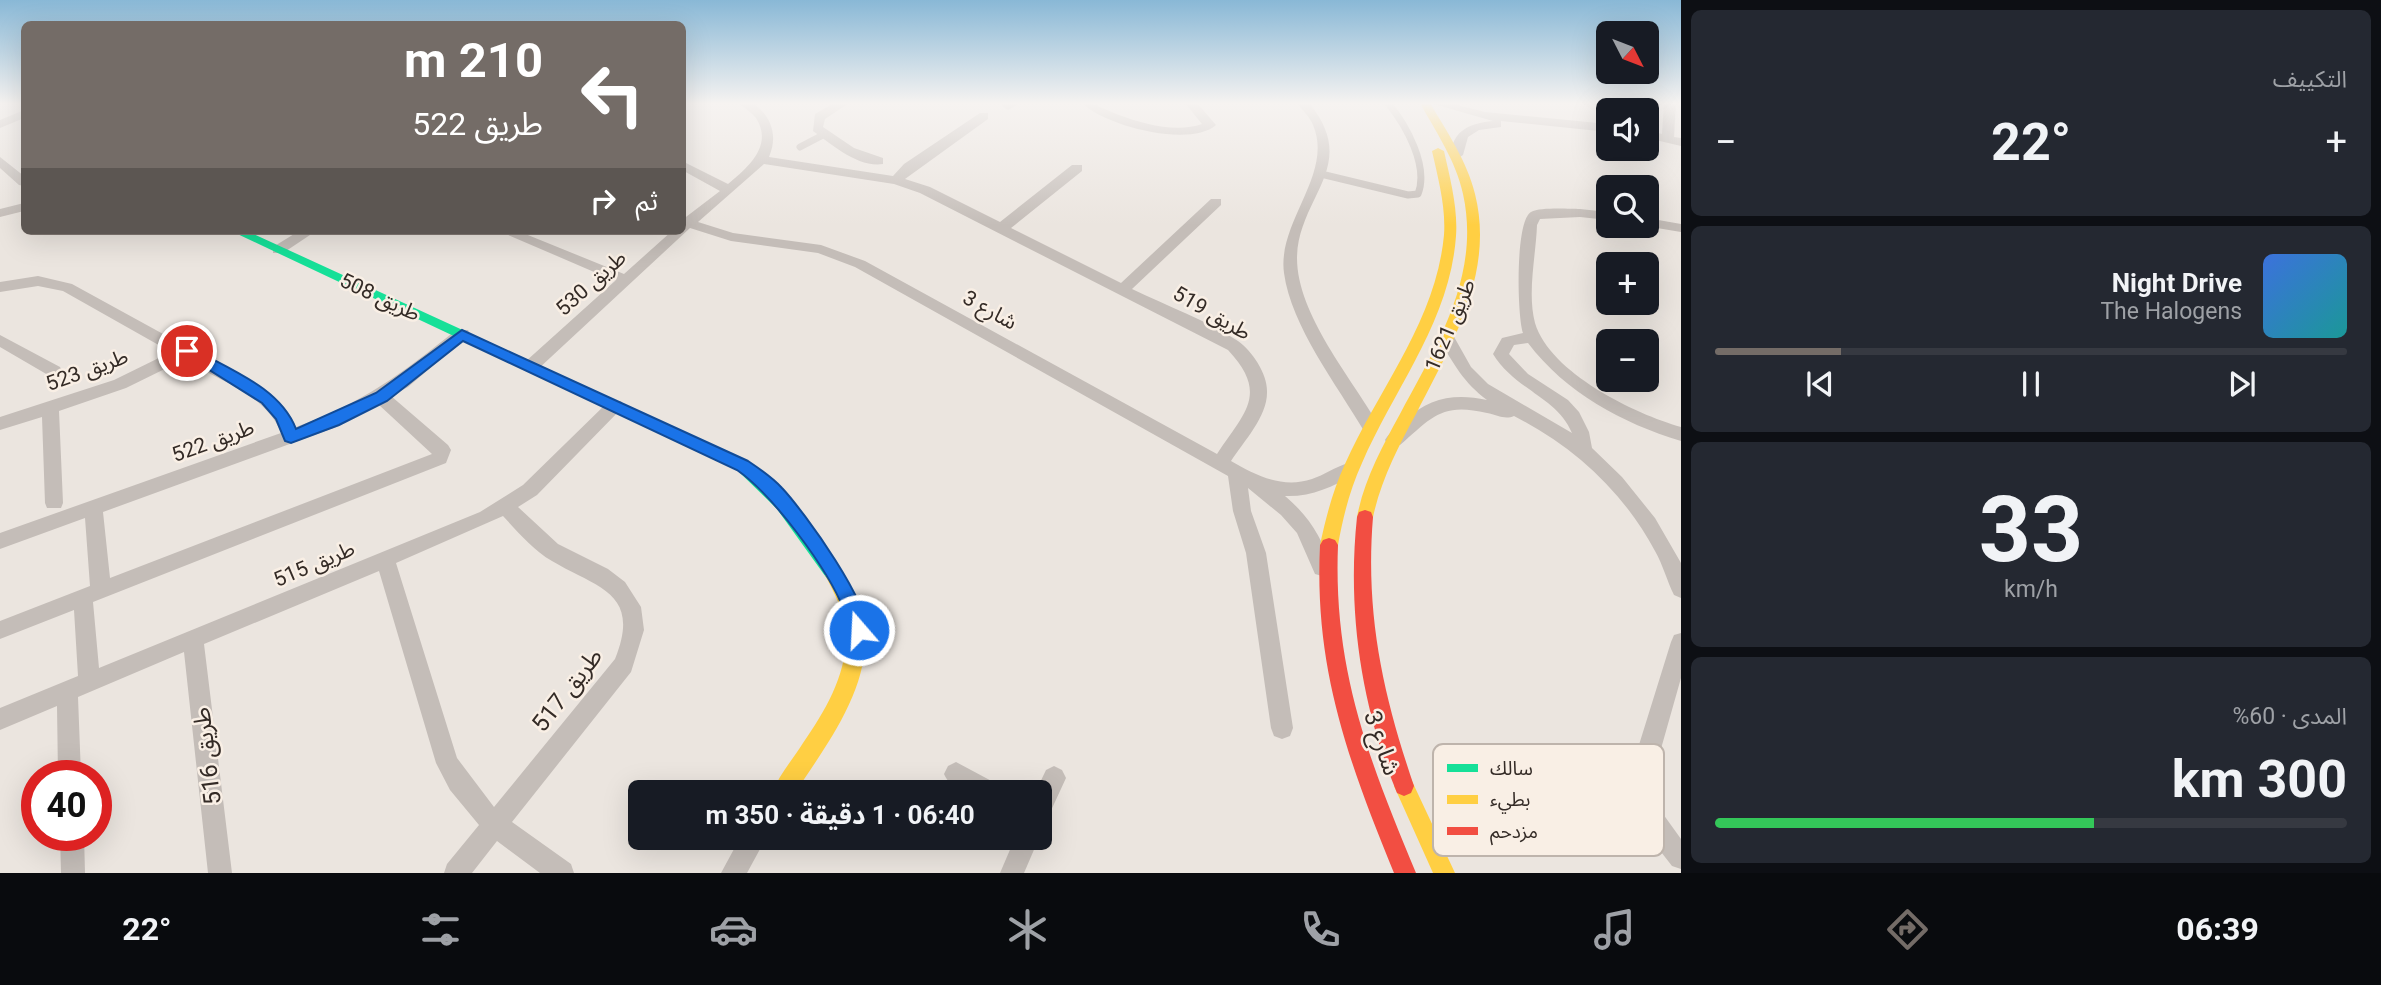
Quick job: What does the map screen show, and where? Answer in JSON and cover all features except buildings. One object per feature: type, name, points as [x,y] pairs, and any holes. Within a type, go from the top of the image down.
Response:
[{"type":"street","points":[[761,160],[766,144]]},
{"type":"street","points":[[837,144],[878,161]]},
{"type":"street","points":[[896,180],[909,167],[943,144]]},
{"type":"street","points":[[1326,144],[1321,174],[1307,201],[1290,256],[1298,301],[1370,426]]},
{"type":"street","name":"طريق 1621","points":[[1332,520],[1348,470],[1420,338],[1440,293],[1451,248],[1449,186],[1434,144]]},
{"type":"street","name":"طريق 1621","points":[[1361,544],[1374,485],[1394,440],[1447,339],[1469,288],[1475,226],[1470,194],[1457,155],[1450,144]]},
{"type":"street","points":[[1457,155],[1458,144]]},
{"type":"street","points":[[839,171],[849,151]]},
{"type":"street","name":"طريق 519","points":[[761,160],[896,180],[935,194],[1234,346],[1250,360],[1259,377],[1261,392],[1236,472]]},
{"type":"street","name":"طريق 530","points":[[686,225],[761,160]]},
{"type":"street","points":[[0,161],[21,179]]},
{"type":"street","points":[[686,167],[727,189]]},
{"type":"street","points":[[1001,229],[1077,168]]},
{"type":"street","points":[[1123,289],[1216,202]]},
{"type":"street","points":[[0,213],[21,208]]},
{"type":"street","points":[[1596,215],[1550,212],[1535,215],[1530,225],[1527,321],[1532,338],[1582,387],[1645,423],[1681,434]]},
{"type":"street","points":[[1659,224],[1681,228]]},
{"type":"street","name":"شارع 3","points":[[686,229],[814,248],[848,258],[1236,472],[1303,523],[1315,541],[1326,583]]},
{"type":"street","name":"طريق 508","points":[[246,235],[615,405],[742,465],[761,478],[791,511],[853,608],[859,630],[853,672],[790,780]]},
{"type":"street","points":[[278,250],[302,235]]},
{"type":"street","points":[[516,235],[626,280]]},
{"type":"street","name":"طريق 530","points":[[531,366],[675,235]]},
{"type":"street","points":[[0,287],[38,281],[55,282],[187,351],[268,400],[283,416],[291,437]]},
{"type":"street","name":"طريق 522","points":[[0,541],[333,421],[382,397],[462,334]]},
{"type":"street","points":[[1532,338],[1508,340],[1502,346],[1501,354],[1514,372],[1564,406],[1583,438],[1584,452]]},
{"type":"street","points":[[1447,339],[1471,379],[1494,398],[1562,434],[1631,499],[1650,527],[1681,589]]},
{"type":"street","points":[[0,340],[54,370]]},
{"type":"street","name":"طريق 523","points":[[0,424],[120,384],[187,351]]},
{"type":"street","points":[[0,631],[440,458],[442,450],[382,397]]},
{"type":"street","points":[[1394,440],[1433,407],[1454,403],[1490,406],[1562,434]]},
{"type":"street","name":"طريق 515","points":[[0,719],[506,507],[539,481],[615,405]]},
{"type":"street","points":[[50,408],[54,503]]},
{"type":"street","name":"شارع 3","points":[[1236,472],[1299,491],[1312,489],[1348,470]]},
{"type":"street","points":[[1236,472],[1242,511],[1256,553],[1282,728]]},
{"type":"street","name":"طريق 517","points":[[493,825],[623,665],[634,640],[634,615],[625,594],[608,579],[543,545],[506,507]]},
{"type":"street","points":[[89,682],[93,508]]},
{"type":"street","name":"شارع 3","points":[[1332,520],[1326,583],[1328,624],[1336,681],[1357,751],[1405,873]]},
{"type":"street","name":"شارع 3","points":[[1361,544],[1362,613],[1372,683],[1396,766],[1433,848]]},
{"type":"street","points":[[385,559],[447,763],[474,807],[493,825],[562,873]]},
{"type":"street","name":"طريق 516","points":[[193,639],[220,873]]},
{"type":"street","points":[[1651,744],[1681,642]]},
{"type":"street","points":[[67,691],[69,760]]},
{"type":"street","points":[[956,774],[967,780]]},
{"type":"street","points":[[1052,782],[1054,778]]},
{"type":"street","points":[[456,873],[493,825]]},
{"type":"street","points":[[1664,837],[1681,857]]},
{"type":"street","points":[[733,873],[747,850]]},
{"type":"street","points":[[1012,873],[1022,850]]},
{"type":"street","points":[[72,851],[73,873]]},
{"type":"street","name":"شارع 3","points":[[1436,856],[1444,873]]},
{"type":"lane","points":[[800,147],[806,144]]},
{"type":"lane","points":[[1321,174],[1408,195],[1418,194],[1422,183],[1411,144]]},
{"type":"traffic: fast","points":[[246,235],[742,465],[783,504],[834,575]]},
{"type":"traffic: slow","points":[[1365,517],[1380,468],[1447,338],[1463,301],[1472,266],[1475,230],[1469,192],[1449,144]]},
{"type":"traffic: slow","points":[[1329,545],[1338,503],[1353,464],[1431,314],[1444,275],[1450,224],[1438,151]]},
{"type":"traffic: slow","points":[[791,780],[833,715],[846,689],[854,662],[855,634],[849,605],[834,575]]},
{"type":"traffic: slow","points":[[1404,786],[1433,849]]},
{"type":"traffic: slow","points":[[1436,856],[1444,873]]},
{"type":"traffic: jam","points":[[1365,517],[1361,586],[1363,620],[1383,720],[1404,786]]},
{"type":"traffic: jam","points":[[1329,545],[1327,588],[1336,672],[1359,754],[1405,873]]},
{"type":"route","points":[[187,351],[268,400],[283,416],[291,437],[333,421],[382,397],[421,369],[462,334],[742,465],[761,478],[791,511],[830,568],[853,608],[859,630]]}]
